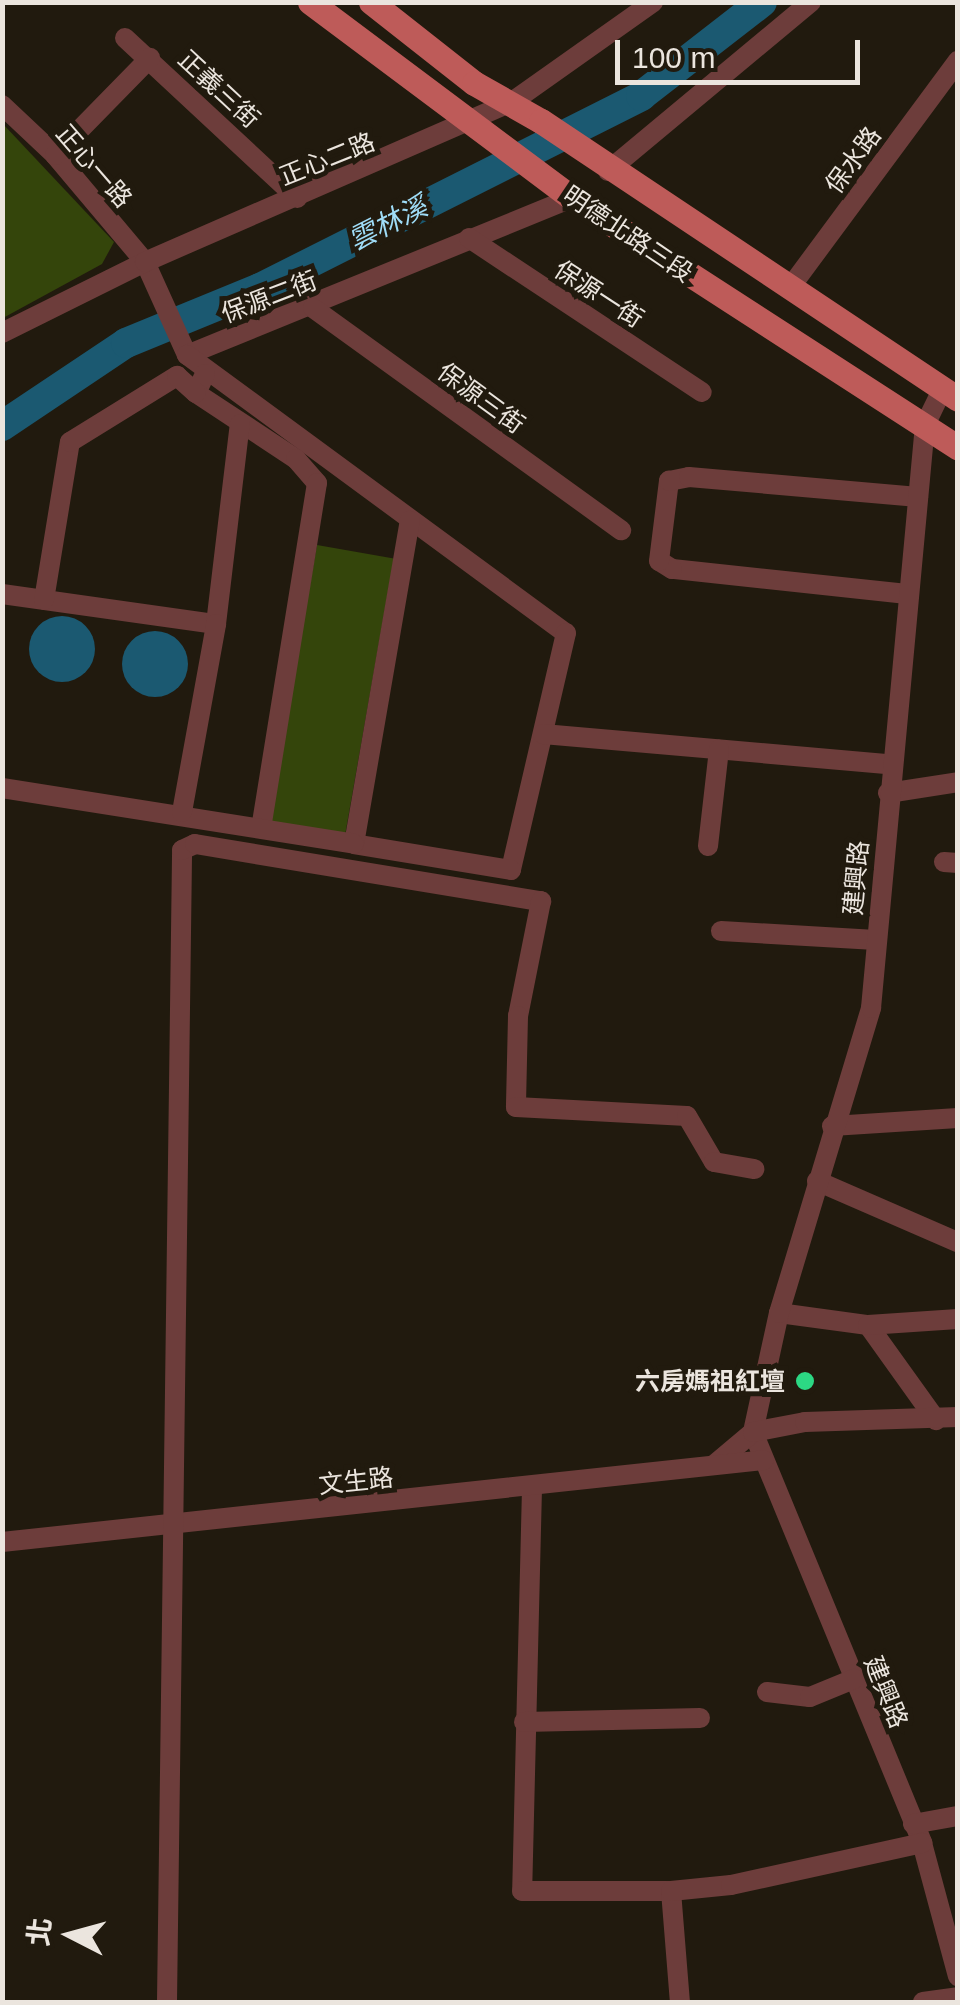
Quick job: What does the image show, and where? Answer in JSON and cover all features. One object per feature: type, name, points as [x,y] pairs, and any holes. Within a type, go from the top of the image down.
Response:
[{"type":"main road","name":"明德北路三段","points":[[310,2],[465,122],[572,198],[958,448]]},
{"type":"main road","name":"明德北路三段","points":[[371,2],[474,83],[541,120],[598,164],[950,394]]},
{"type":"street","points":[[598,164],[811,2]]},
{"type":"street","name":"正心二路","points":[[2,333],[512,102],[653,3]]},
{"type":"street","name":"正義三街","points":[[125,38],[298,198]]},
{"type":"street","name":"正義三街","points":[[56,155],[150,58]]},
{"type":"street","name":"保水路","points":[[790,289],[958,61]]},
{"type":"street","name":"正心一路","points":[[2,106],[56,155],[146,265]]},
{"type":"street","name":"保源二街","points":[[185,350],[313,308],[469,238],[516,225],[572,198]]},
{"type":"street","name":"保源一街","points":[[469,238],[702,392]]},
{"type":"street","points":[[146,265],[200,383],[240,424],[296,459],[317,483],[261,828]]},
{"type":"street","name":"保源三街","points":[[313,308],[621,530]]},
{"type":"street","points":[[2,788],[182,812],[511,870],[566,632],[410,521],[200,383],[176,376],[70,442],[44,600]]},
{"type":"street","name":"建興路","points":[[950,394],[925,425],[889,764],[871,1008],[832,1126],[779,1313],[753,1432],[918,1833],[958,1976]]},
{"type":"street","points":[[182,812],[216,624],[240,424]]},
{"type":"street","points":[[907,594],[672,570],[659,561],[669,481],[689,477],[918,497]]},
{"type":"street","points":[[354,844],[410,521]]},
{"type":"street","points":[[2,594],[216,624]]},
{"type":"street","points":[[543,734],[889,764]]},
{"type":"street","points":[[708,846],[719,750]]},
{"type":"street","points":[[888,793],[958,782]]},
{"type":"street","points":[[167,2002],[182,850],[195,844],[541,900],[518,1016],[516,1107],[688,1116],[714,1162],[754,1169]]},
{"type":"street","points":[[721,931],[876,940]]},
{"type":"street","points":[[832,1126],[958,1118]]},
{"type":"street","points":[[817,1181],[957,1242]]},
{"type":"street","points":[[779,1313],[868,1325],[958,1319]]},
{"type":"street","points":[[868,1325],[936,1420]]},
{"type":"street","points":[[714,1465],[753,1432],[805,1422],[958,1417]]},
{"type":"street","name":"文生路","points":[[2,1542],[532,1488],[764,1460]]},
{"type":"street","points":[[532,1488],[522,1890],[670,1891],[732,1885],[918,1833],[958,1816]]},
{"type":"street","points":[[767,1692],[810,1696],[854,1680]]},
{"type":"street","points":[[524,1722],[700,1718]]},
{"type":"street","points":[[670,1891],[680,2002]]},
{"type":"street","points":[[924,2002],[958,1997]]},
{"type":"green space","points":[[3,124],[114,242],[102,264],[3,318]]},
{"type":"green space","points":[[317,545],[394,559],[345,836],[268,823]]},
{"type":"water","points":[[62,616],[85,626],[95,649],[85,672],[62,682],[39,672],[29,649],[39,626]]},
{"type":"water","points":[[155,631],[178,641],[188,664],[178,687],[155,697],[132,687],[122,664],[132,641]]},
{"type":"waterway","name":"雲林溪","points":[[2,426],[126,343],[260,288],[641,96],[762,2]]},
{"type":"place","name":"六房媽祖紅壇","points":[[805,1381]]}]
